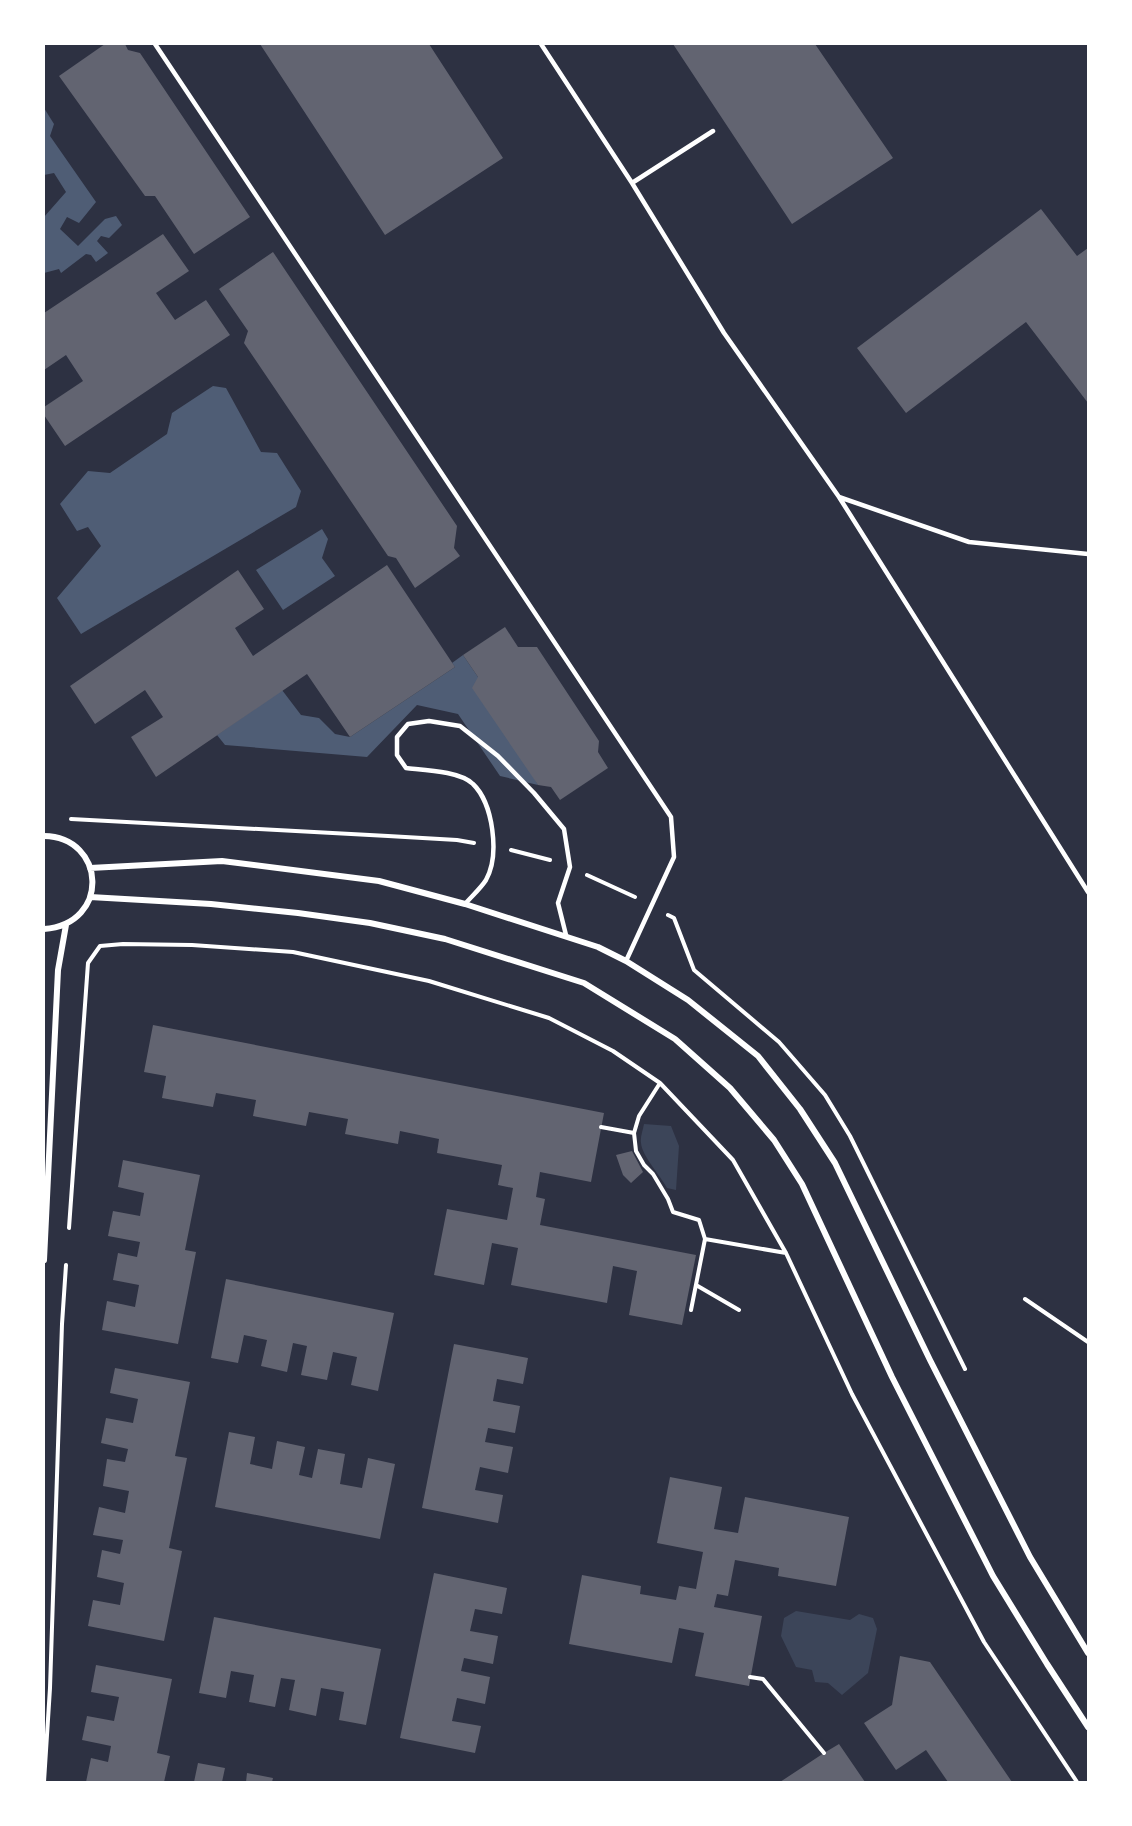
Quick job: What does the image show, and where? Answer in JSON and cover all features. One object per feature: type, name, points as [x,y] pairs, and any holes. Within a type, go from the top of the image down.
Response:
[{"type":"street","points":[[44,836],[60,837],[73,845],[83,855],[90,868],[92,883],[90,897],[76,918],[66,925],[44,929]]},
{"type":"street","points":[[90,868],[222,861],[379,881],[465,904],[598,947],[626,961],[688,1000],[758,1056],[800,1109],[834,1163],[1030,1557],[1089,1653]]},
{"type":"street","points":[[90,897],[211,904],[298,913],[370,923],[445,939],[584,983],[675,1040],[730,1088],[774,1140],[802,1185],[892,1377],[993,1576],[1089,1727]]},
{"type":"street","points":[[44,1260],[58,969],[66,925]]},
{"type":"lane","points":[[155,44],[671,817],[674,857],[626,961]]},
{"type":"lane","points":[[541,44],[633,183],[724,333],[839,497],[1089,892]]},
{"type":"lane","points":[[633,183],[713,131]]},
{"type":"lane","points":[[839,497],[969,542],[1089,555]]},
{"type":"lane","points":[[465,904],[487,879],[494,847],[489,809],[472,783],[444,772],[406,768],[397,755],[397,737],[408,724],[429,721],[460,726],[498,756],[534,793],[564,829],[570,867],[558,903],[566,935]]},
{"type":"path","points":[[69,1229],[88,963],[100,946],[192,945],[293,952],[429,981],[549,1018],[613,1051],[660,1083],[733,1160],[786,1253],[852,1394],[984,1642],[1077,1782]]},
{"type":"path","points":[[660,1083],[639,1116],[634,1134],[636,1150],[668,1199],[673,1212],[699,1220],[705,1239],[691,1310]]},
{"type":"path","points":[[602,1127],[634,1134]]},
{"type":"path","points":[[705,1239],[786,1253]]},
{"type":"path","points":[[44,1782],[50,1688],[66,1265]]},
{"type":"path","points":[[696,1285],[739,1310]]},
{"type":"path","points":[[1025,1299],[1089,1342]]},
{"type":"path","points":[[750,1677],[763,1679],[824,1753]]},
{"type":"shaded area","points":[[44,108],[54,124],[50,136],[96,202],[79,223],[67,217],[60,229],[78,246],[105,219],[116,216],[122,225],[109,238],[101,236],[97,241],[108,253],[96,262],[91,255],[86,254],[61,273],[59,269],[44,273],[44,217],[66,192],[54,173],[44,175]]},
{"type":"shaded area","points":[[213,386],[226,388],[261,452],[277,453],[301,491],[296,507],[81,634],[57,598],[101,546],[88,527],[77,531],[60,504],[88,471],[110,473],[167,434],[172,413]]},
{"type":"shaded area","points":[[322,529],[328,539],[322,558],[335,576],[283,610],[256,570]]},
{"type":"shaded area","points":[[463,655],[478,677],[538,785],[500,776],[458,714],[417,705],[367,757],[225,745],[217,735],[282,690],[301,715],[319,718],[335,734],[350,737],[455,667],[452,663]]},
{"type":"shaded area","points":[[644,1124],[671,1126],[679,1146],[676,1190],[667,1188],[644,1154],[641,1136]]},
{"type":"shaded area","points":[[796,1611],[850,1620],[859,1614],[873,1618],[877,1629],[868,1673],[842,1695],[828,1683],[815,1682],[812,1670],[796,1667],[781,1636],[784,1618]]},
{"type":"building","points":[[105,44],[125,44],[128,50],[140,53],[250,217],[194,254],[155,196],[145,196],[59,76]]},
{"type":"building","points":[[260,44],[429,44],[503,158],[385,235]]},
{"type":"building","points":[[673,44],[815,44],[893,158],[792,224]]},
{"type":"building","points":[[1041,209],[1077,256],[1088,248],[1088,403],[1026,322],[906,413],[857,348]]},
{"type":"building","points":[[163,234],[189,271],[156,293],[175,320],[206,300],[230,335],[65,446],[44,415],[44,407],[83,381],[66,355],[44,370],[44,313]]},
{"type":"building","points":[[273,252],[457,526],[454,548],[460,556],[415,588],[396,558],[388,556],[244,343],[248,331],[219,289]]},
{"type":"building","points":[[387,565],[455,667],[350,737],[307,674],[156,777],[131,737],[163,717],[145,690],[95,724],[70,686],[238,570],[264,609],[235,628],[253,656]]},
{"type":"building","points":[[505,627],[518,647],[537,647],[599,741],[598,752],[608,768],[560,800],[551,787],[538,785],[472,688],[478,677],[463,655]]},
{"type":"building","points":[[153,1025],[604,1113],[591,1182],[540,1172],[536,1197],[545,1199],[540,1225],[696,1255],[682,1325],[629,1315],[637,1271],[613,1266],[607,1303],[511,1285],[518,1248],[492,1243],[484,1285],[434,1275],[447,1209],[507,1220],[513,1188],[498,1185],[502,1165],[437,1153],[439,1139],[400,1131],[398,1144],[345,1134],[348,1119],[309,1112],[306,1126],[253,1116],[256,1100],[216,1093],[213,1107],[162,1098],[166,1076],[144,1072]]},
{"type":"building","points":[[632,1151],[643,1172],[631,1183],[623,1175],[616,1155]]},
{"type":"building","points":[[123,1160],[200,1175],[185,1250],[196,1252],[178,1344],[102,1330],[107,1301],[135,1307],[139,1285],[113,1280],[118,1253],[137,1257],[140,1242],[108,1236],[113,1211],[140,1216],[144,1193],[118,1187]]},
{"type":"building","points":[[226,1279],[394,1313],[378,1391],[351,1385],[357,1357],[333,1352],[327,1380],[301,1375],[307,1346],[293,1343],[287,1372],[261,1366],[267,1340],[244,1335],[238,1363],[211,1358]]},
{"type":"building","points":[[454,1344],[528,1358],[523,1384],[497,1379],[493,1401],[520,1406],[515,1433],[488,1428],[485,1442],[513,1447],[508,1473],[480,1467],[475,1490],[503,1495],[498,1523],[422,1508]]},
{"type":"building","points":[[115,1368],[190,1382],[175,1456],[187,1458],[169,1548],[182,1551],[164,1641],[88,1626],[93,1600],[120,1605],[124,1583],[97,1577],[102,1550],[120,1554],[123,1540],[93,1535],[99,1507],[125,1513],[129,1491],[103,1486],[107,1459],[125,1462],[128,1449],[101,1443],[106,1418],[133,1423],[138,1399],[110,1393]]},
{"type":"building","points":[[229,1432],[255,1437],[250,1464],[272,1469],[277,1441],[305,1447],[299,1475],[312,1478],[318,1449],[345,1454],[340,1484],[362,1488],[368,1458],[395,1464],[380,1539],[215,1507]]},
{"type":"building","points":[[670,1477],[722,1487],[714,1529],[738,1533],[745,1497],[849,1517],[836,1586],[778,1576],[779,1568],[735,1560],[728,1596],[717,1594],[714,1607],[762,1616],[749,1686],[695,1676],[704,1633],[679,1628],[672,1663],[569,1644],[582,1575],[641,1586],[640,1594],[676,1600],[679,1586],[696,1589],[703,1552],[657,1543]]},
{"type":"building","points":[[434,1573],[507,1588],[502,1614],[475,1609],[470,1631],[498,1636],[493,1664],[464,1658],[461,1671],[490,1677],[485,1704],[457,1698],[452,1721],[481,1726],[475,1753],[400,1738]]},
{"type":"building","points":[[214,1617],[381,1649],[366,1725],[339,1720],[344,1692],[321,1688],[316,1716],[289,1710],[295,1680],[281,1678],[275,1707],[249,1702],[254,1675],[231,1671],[226,1698],[199,1693]]},
{"type":"building","points":[[900,1656],[930,1662],[1012,1782],[948,1782],[926,1750],[896,1770],[864,1723],[892,1705]]},
{"type":"building","points":[[96,1665],[172,1679],[157,1753],[170,1756],[164,1782],[86,1782],[91,1758],[108,1762],[111,1746],[82,1740],[87,1716],[114,1721],[119,1697],[91,1692]]},
{"type":"building","points":[[839,1744],[865,1782],[780,1782],[824,1753]]},
{"type":"building","points":[[198,1763],[225,1768],[222,1782],[194,1782]]},
{"type":"building","points":[[247,1773],[273,1778],[272,1782],[246,1782]]}]
